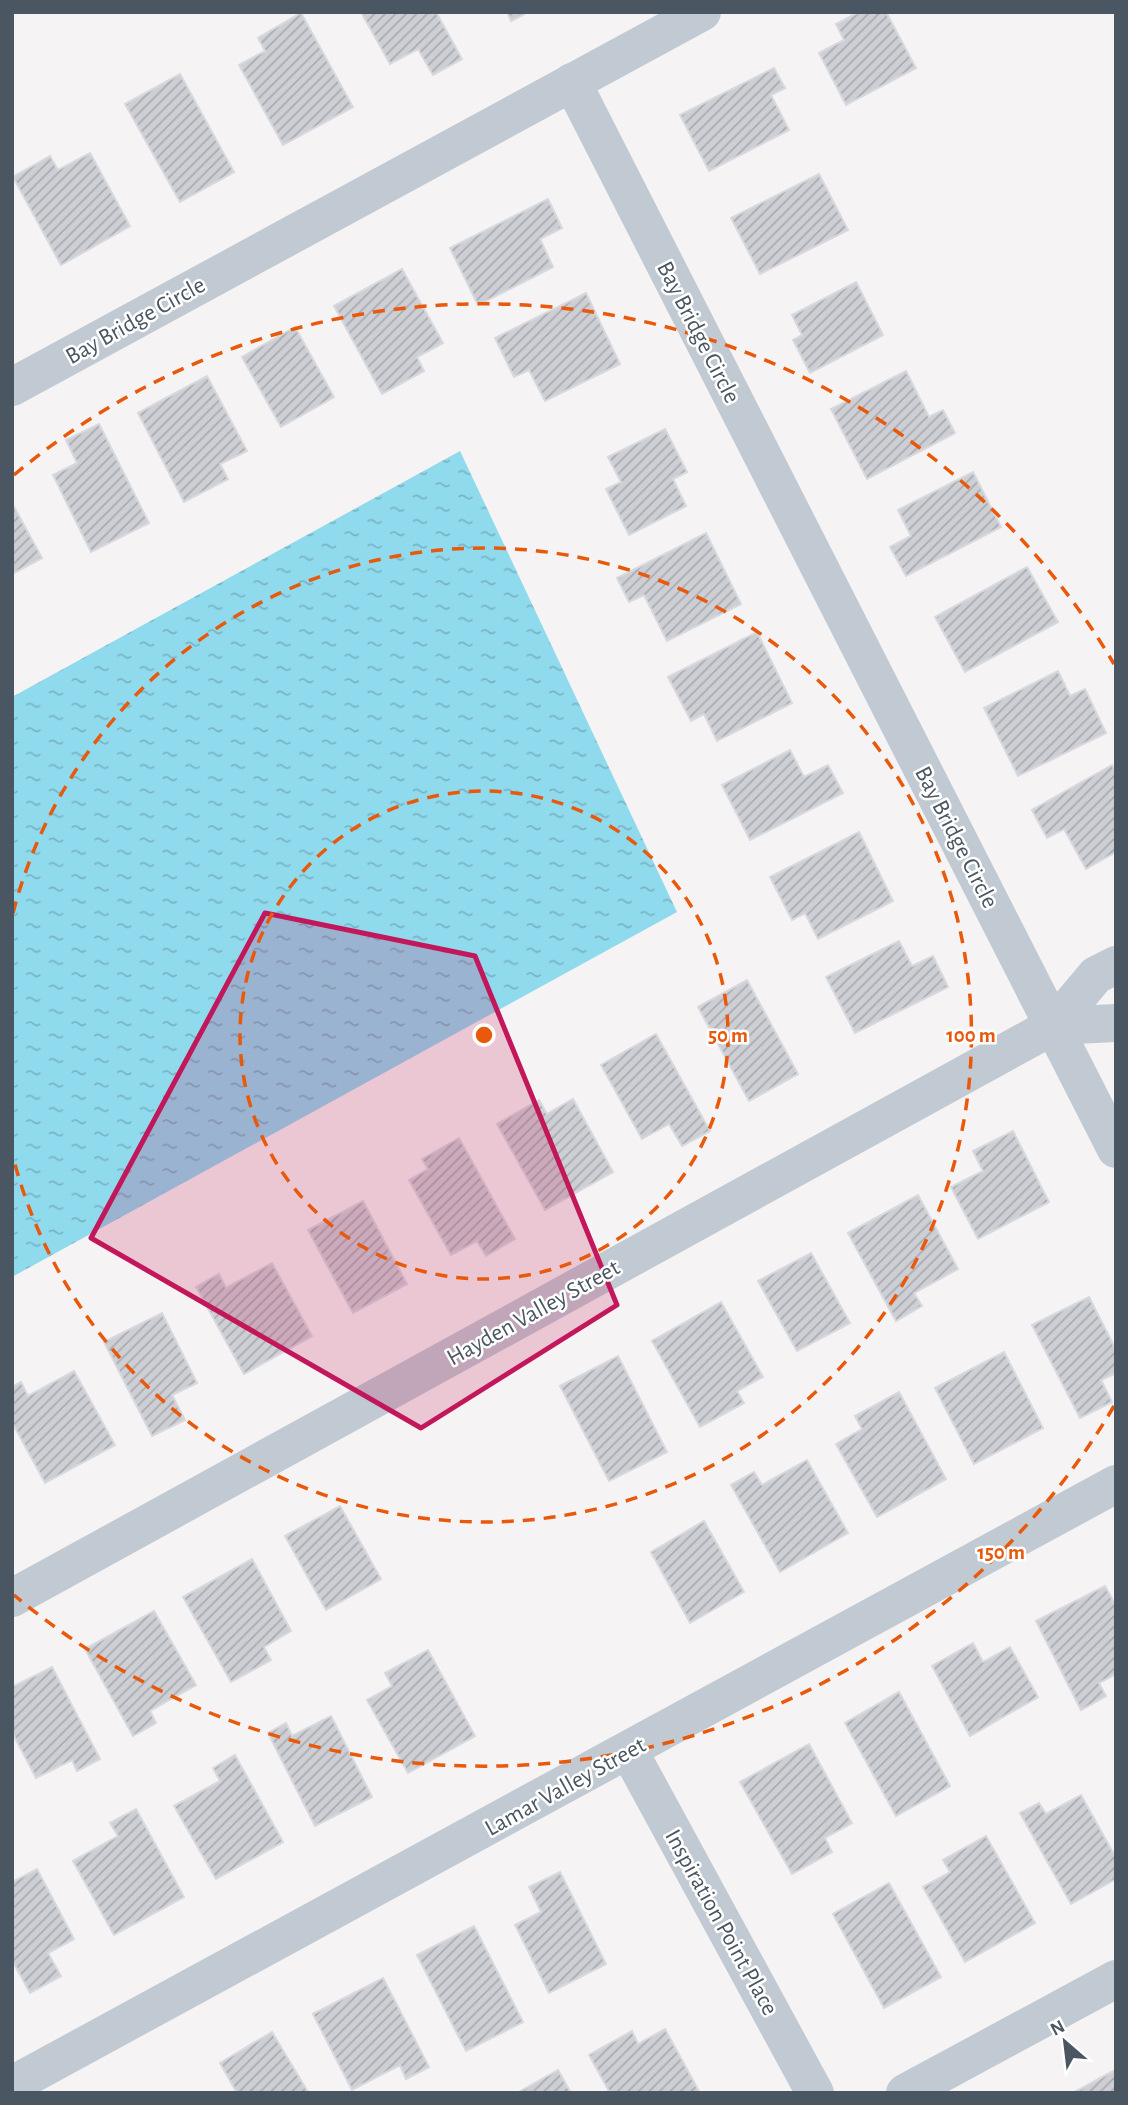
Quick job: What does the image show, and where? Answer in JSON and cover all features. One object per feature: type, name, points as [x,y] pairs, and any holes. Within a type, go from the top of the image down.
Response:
[{"type":"street","points":[[572,82],[702,12]]},
{"type":"street","name":"Bay Bridge Circle","points":[[12,387],[572,82],[1116,1149]]},
{"type":"street","name":"Hayden Valley Street","points":[[12,1598],[1053,1026],[1096,975],[1116,965]]},
{"type":"street","name":"Hayden Valley Street","points":[[1053,1026],[1116,1023]]},
{"type":"street","name":"Lamar Valley Street","points":[[12,2085],[1116,1484]]},
{"type":"street","name":"Inspiration Point Place","points":[[629,1751],[815,2093]]},
{"type":"street","points":[[905,2093],[1116,1979]]},
{"type":"highlighted area","points":[[265,913],[475,956],[617,1305],[421,1428],[91,1238]]},
{"type":"water","points":[[460,451],[677,912],[12,1277],[12,697]]},
{"type":"building","points":[[361,12],[436,12],[462,59],[433,75],[418,49],[390,64]]},
{"type":"building","points":[[507,12],[528,12],[511,21]]},
{"type":"building","points":[[859,12],[886,12],[916,68],[846,105],[819,53],[844,40],[836,24]]},
{"type":"building","points":[[301,13],[353,107],[283,145],[239,65],[265,51],[258,38]]},
{"type":"building","points":[[774,68],[785,88],[771,95],[789,130],[709,171],[680,115]]},
{"type":"building","points":[[180,74],[234,172],[180,202],[125,104]]},
{"type":"building","points":[[90,153],[130,226],[61,265],[13,177],[50,156],[58,170]]},
{"type":"building","points":[[819,174],[848,230],[760,274],[731,218]]},
{"type":"building","points":[[548,199],[562,228],[540,239],[553,267],[478,305],[450,248]]},
{"type":"building","points":[[402,269],[443,343],[417,357],[424,371],[382,394],[334,306]]},
{"type":"building","points":[[856,282],[883,335],[810,373],[793,340],[802,335],[792,315]]},
{"type":"building","points":[[586,293],[620,364],[545,401],[529,370],[514,377],[495,338]]},
{"type":"building","points":[[295,327],[334,397],[281,427],[242,357]]},
{"type":"building","points":[[906,371],[929,417],[943,410],[955,433],[867,479],[831,409]]},
{"type":"building","points":[[207,376],[247,451],[220,464],[228,479],[184,502],[138,413]]},
{"type":"building","points":[[99,424],[149,523],[91,552],[53,475],[77,463],[66,440]]},
{"type":"building","points":[[665,429],[687,472],[673,479],[686,506],[629,535],[606,489],[621,482],[608,457]]},
{"type":"building","points":[[973,472],[1001,527],[906,576],[890,547],[911,536],[898,510]]},
{"type":"building","points":[[12,503],[42,558],[12,574]]},
{"type":"building","points":[[706,533],[741,604],[667,641],[644,595],[629,602],[617,578]]},
{"type":"building","points":[[1027,567],[1058,622],[965,672],[935,617]]},
{"type":"building","points":[[757,632],[792,703],[717,741],[704,714],[691,721],[668,677]]},
{"type":"building","points":[[1058,671],[1070,696],[1085,689],[1106,733],[1018,776],[984,708]]},
{"type":"building","points":[[790,750],[804,777],[828,765],[843,793],[750,840],[722,785]]},
{"type":"building","points":[[1112,765],[1116,772],[1116,852],[1086,869],[1064,829],[1047,838],[1032,810]]},
{"type":"building","points":[[859,832],[893,901],[818,939],[805,913],[792,920],[770,877]]},
{"type":"building","points":[[899,941],[912,966],[933,956],[948,987],[855,1033],[826,977]]},
{"type":"building","points":[[747,980],[798,1074],[749,1101],[698,1007]]},
{"type":"building","points":[[656,1034],[710,1131],[682,1146],[669,1124],[642,1139],[601,1065]]},
{"type":"building","points":[[573,1099],[613,1172],[545,1210],[497,1124],[539,1100],[547,1114]]},
{"type":"building","points":[[1013,1131],[1049,1202],[978,1239],[951,1187],[983,1171],[973,1151]]},
{"type":"building","points":[[459,1138],[515,1239],[486,1256],[477,1241],[451,1255],[409,1180],[428,1169],[422,1159]]},
{"type":"building","points":[[918,1195],[958,1269],[914,1293],[922,1306],[896,1321],[848,1233]]},
{"type":"building","points":[[363,1201],[407,1284],[353,1313],[308,1230]]},
{"type":"building","points":[[811,1253],[850,1323],[797,1351],[758,1281]]},
{"type":"building","points":[[272,1263],[312,1336],[244,1374],[196,1287],[219,1274],[226,1288]]},
{"type":"building","points":[[1089,1297],[1116,1350],[1116,1373],[1101,1380],[1112,1402],[1080,1418],[1032,1325]]},
{"type":"building","points":[[721,1302],[763,1377],[737,1391],[744,1403],[700,1427],[652,1341]]},
{"type":"building","points":[[162,1313],[197,1383],[172,1395],[185,1420],[152,1436],[104,1342]]},
{"type":"building","points":[[1004,1352],[1043,1428],[974,1464],[935,1388]]},
{"type":"building","points":[[618,1356],[667,1452],[609,1481],[560,1386]]},
{"type":"building","points":[[74,1371],[115,1445],[45,1483],[12,1422],[12,1387],[21,1382],[28,1396]]},
{"type":"building","points":[[899,1392],[946,1479],[877,1517],[836,1444],[862,1429],[855,1416]]},
{"type":"building","points":[[807,1460],[848,1533],[780,1572],[731,1485],[754,1472],[762,1485]]},
{"type":"building","points":[[340,1506],[381,1579],[326,1610],[285,1536]]},
{"type":"building","points":[[704,1521],[744,1592],[690,1623],[651,1552]]},
{"type":"building","points":[[252,1559],[291,1631],[264,1647],[271,1660],[231,1682],[183,1597]]},
{"type":"building","points":[[1105,1586],[1116,1606],[1116,1674],[1099,1683],[1106,1696],[1081,1710],[1036,1621]]},
{"type":"building","points":[[154,1611],[196,1685],[150,1711],[156,1723],[133,1736],[85,1649]]},
{"type":"building","points":[[973,1643],[983,1662],[1010,1647],[1038,1697],[970,1736],[932,1666]]},
{"type":"building","points":[[428,1650],[475,1736],[408,1773],[367,1700],[392,1686],[385,1673]]},
{"type":"building","points":[[52,1667],[100,1759],[77,1771],[72,1760],[36,1778],[12,1732],[12,1687]]},
{"type":"building","points":[[899,1692],[950,1786],[896,1816],[845,1723]]},
{"type":"building","points":[[331,1716],[372,1797],[315,1826],[268,1733],[286,1723],[292,1736]]},
{"type":"building","points":[[809,1744],[852,1823],[825,1838],[832,1852],[792,1874],[740,1782]]},
{"type":"building","points":[[235,1755],[283,1842],[216,1879],[174,1806],[220,1781],[213,1768]]},
{"type":"building","points":[[1081,1795],[1116,1858],[1116,1879],[1071,1904],[1020,1813],[1039,1803],[1046,1814]]},
{"type":"building","points":[[136,1809],[184,1897],[114,1935],[73,1861],[118,1836],[110,1823]]},
{"type":"building","points":[[986,1836],[1035,1923],[965,1962],[923,1887],[950,1872],[943,1860]]},
{"type":"building","points":[[37,1869],[74,1939],[48,1953],[61,1976],[30,1993],[12,1960],[12,1882]]},
{"type":"building","points":[[560,1872],[606,1964],[549,1993],[515,1925],[541,1912],[529,1887]]},
{"type":"building","points":[[889,1883],[941,1977],[884,2008],[833,1914]]},
{"type":"building","points":[[474,1926],[523,2022],[466,2051],[417,1955]]},
{"type":"building","points":[[383,1978],[429,2067],[406,2079],[400,2065],[352,2090],[313,2014]]},
{"type":"building","points":[[665,2029],[700,2093],[610,2093],[589,2055],[632,2031],[638,2044]]},
{"type":"building","points":[[272,2032],[308,2092],[237,2093],[220,2063]]},
{"type":"building","points":[[558,2070],[571,2093],[517,2093]]},
{"type":"building","points":[[1115,2070],[1116,2093],[1073,2093]]}]
